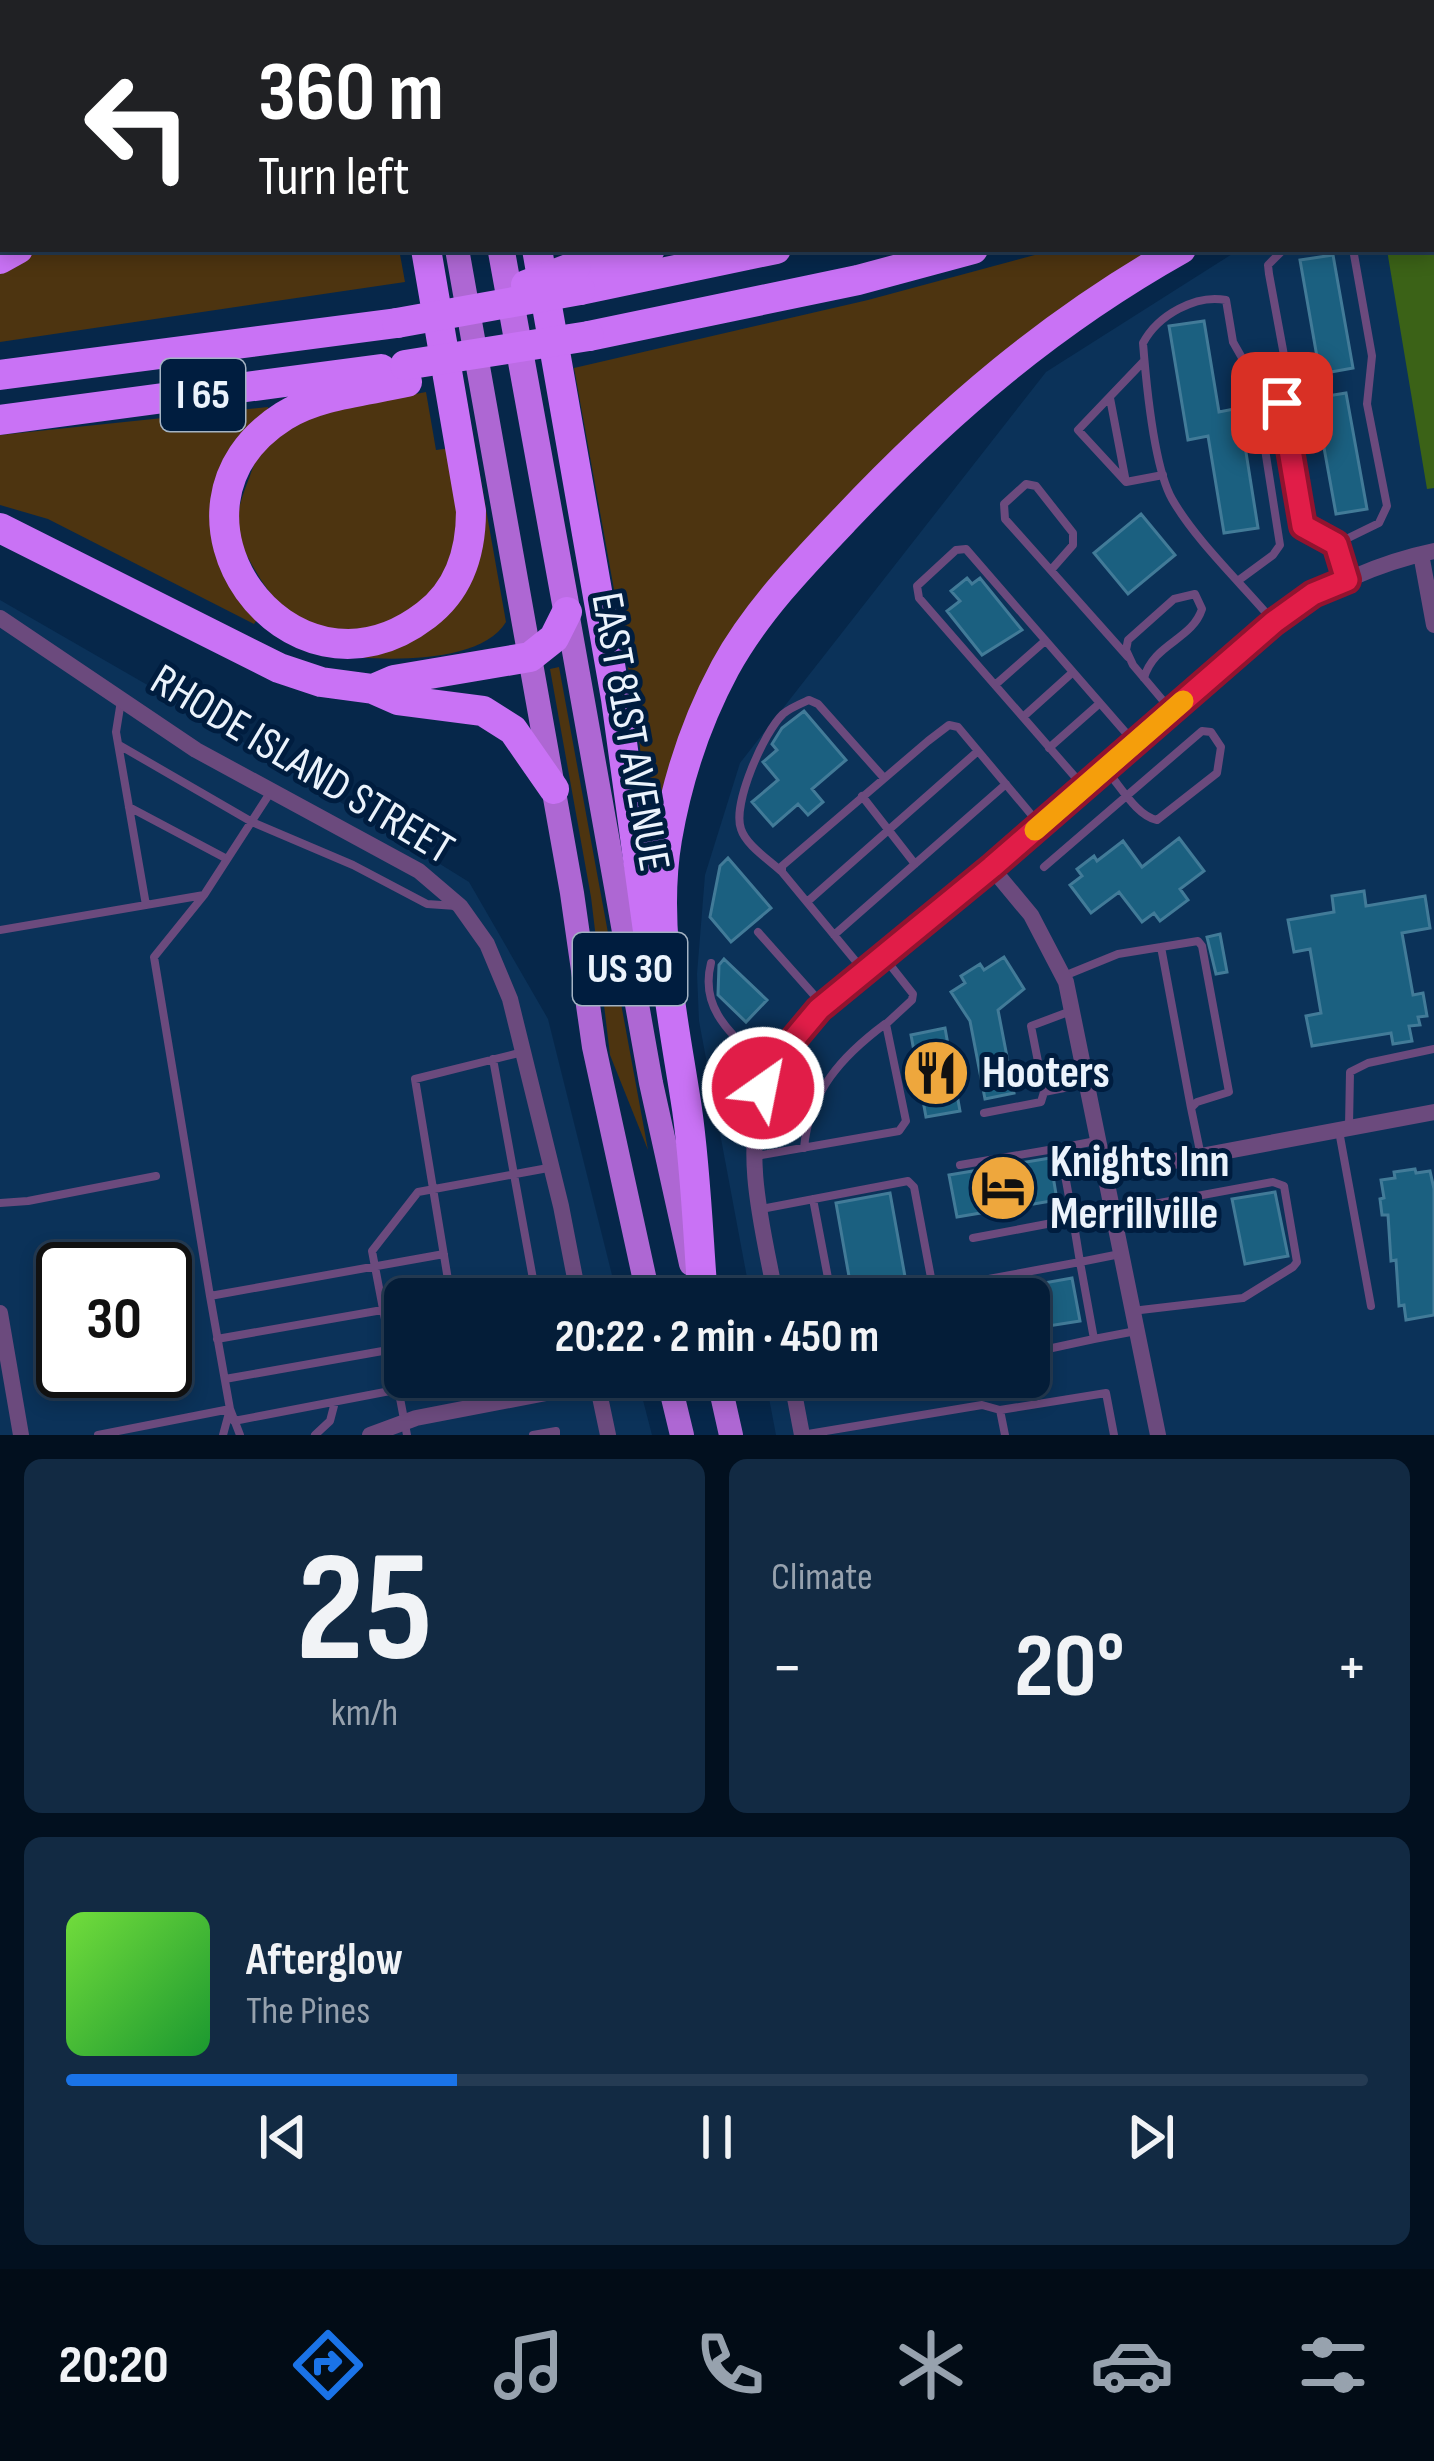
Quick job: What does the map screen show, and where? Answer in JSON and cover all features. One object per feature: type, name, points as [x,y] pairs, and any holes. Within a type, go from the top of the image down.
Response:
[{"type":"highway","points":[[406,374],[306,405],[264,432],[238,464],[225,513],[237,575],[260,607],[309,638],[346,644],[403,630],[435,608],[462,570],[469,550],[471,511],[427,252]]},
{"type":"highway","name":"EAST 81ST AVENUE","points":[[502,252],[567,612]]},
{"type":"highway","points":[[538,252],[616,699],[656,985],[679,1065]]},
{"type":"highway","points":[[578,278],[643,252]]},
{"type":"highway","name":"I 65","points":[[0,375],[451,314],[578,278],[756,252]]},
{"type":"highway","name":"I 65","points":[[0,420],[406,374],[479,352],[589,336],[842,284],[962,252]]},
{"type":"highway","points":[[699,1278],[688,1120],[663,926],[667,838],[695,733],[725,668],[794,572],[950,413],[1074,316],[1176,252]]},
{"type":"highway","points":[[0,528],[279,668],[321,682],[373,688],[398,700],[464,706],[494,715],[522,740],[554,789]]},
{"type":"highway","points":[[373,688],[394,680],[530,657],[554,638],[567,612]]},
{"type":"main road","name":"EAST 81ST AVENUE","points":[[458,252],[554,789],[594,1047],[644,1278]]},
{"type":"main road","name":"EAST 81ST AVENUE","points":[[567,612],[651,1083],[696,1278]]},
{"type":"main road","points":[[673,1398],[682,1435]]},
{"type":"main road","points":[[723,1398],[731,1435]]},
{"type":"street","points":[[772,1278],[755,1156],[763,1088],[823,1005],[992,867],[1274,622],[1313,594],[1427,553],[1433,613]]},
{"type":"street","name":"RHODE ISLAND STREET","points":[[0,618],[196,750],[419,871],[460,906],[503,977],[576,1278]]},
{"type":"street","points":[[992,867],[1031,915],[1063,976],[1158,1435]]},
{"type":"street","points":[[1106,1174],[1434,1112]]},
{"type":"street","points":[[0,1313],[21,1435]]},
{"type":"street","points":[[370,1435],[525,1398]]},
{"type":"street","points":[[601,1398],[608,1435]]},
{"type":"street","points":[[794,1398],[802,1435]]},
{"type":"lane","points":[[1282,252],[1268,265],[1288,377],[1282,403],[1303,526],[1336,544],[1347,580]]},
{"type":"lane","points":[[1336,544],[1379,523],[1387,506],[1367,404],[1372,356],[1354,252]]},
{"type":"lane","points":[[1239,580],[1273,556],[1280,545],[1254,379],[1233,342],[1226,300],[1208,296],[1187,304],[1143,343],[1163,475],[1173,500],[1239,580],[1274,622]]},
{"type":"lane","points":[[1126,482],[1078,430],[1144,360]]},
{"type":"lane","points":[[1110,397],[1126,482]]},
{"type":"lane","points":[[1126,482],[1163,475]]},
{"type":"lane","points":[[1051,570],[1073,545],[1072,533],[1036,486],[1027,484],[1004,504],[1005,519],[1172,711]]},
{"type":"lane","points":[[1084,787],[917,592],[917,586],[956,550],[966,549],[1134,743]]},
{"type":"lane","points":[[1129,657],[1128,640],[1174,599],[1195,595],[1202,609],[1198,620],[1149,660],[1144,678]]},
{"type":"lane","points":[[995,685],[1046,641]]},
{"type":"lane","points":[[1023,717],[1073,672]]},
{"type":"lane","points":[[122,700],[116,732],[146,905]]},
{"type":"lane","points":[[864,971],[782,872],[743,835],[738,823],[767,734],[785,712],[808,700],[818,704],[884,778]]},
{"type":"lane","points":[[1049,748],[1100,704]]},
{"type":"lane","points":[[782,872],[793,855],[949,725],[958,728],[1040,825]]},
{"type":"lane","points":[[1044,867],[1126,794],[1202,730],[1220,742],[1217,772],[1165,816],[1151,820],[1126,794],[1105,769]]},
{"type":"lane","points":[[119,745],[251,822],[353,865],[427,904],[460,906]]},
{"type":"lane","points":[[807,902],[978,751]]},
{"type":"lane","points":[[834,935],[1006,784]]},
{"type":"lane","points":[[240,1435],[230,1409],[217,1339],[154,957],[204,895],[272,791]]},
{"type":"lane","points":[[862,796],[915,864]]},
{"type":"lane","points":[[129,807],[227,860]]},
{"type":"lane","points":[[0,930],[204,895]]},
{"type":"lane","points":[[758,932],[823,1005]]},
{"type":"lane","points":[[1063,976],[1118,954],[1198,940],[1229,1092],[1191,1108]]},
{"type":"lane","points":[[1161,947],[1201,1156]]},
{"type":"lane","points":[[804,1148],[806,1121],[821,1088],[841,1062],[912,1000],[913,994],[883,956]]},
{"type":"lane","points":[[711,963],[705,986],[717,1018],[772,1073]]},
{"type":"lane","points":[[984,1112],[1040,1102],[1044,1092],[1030,1026],[1072,1011]]},
{"type":"lane","points":[[755,1156],[899,1131],[906,1120],[886,1024]]},
{"type":"lane","points":[[1371,1306],[1344,1129],[1350,1072],[1434,1048]]},
{"type":"lane","points":[[447,1278],[415,1079],[524,1052]]},
{"type":"lane","points":[[493,1059],[533,1278]]},
{"type":"lane","points":[[1044,1092],[1086,1083]]},
{"type":"lane","points":[[960,1165],[1097,1140]]},
{"type":"lane","points":[[1060,1148],[1094,1340]]},
{"type":"lane","points":[[384,1316],[373,1251],[418,1192],[552,1167]]},
{"type":"lane","points":[[0,1203],[156,1176]]},
{"type":"lane","points":[[759,1210],[908,1181],[914,1187],[930,1278]]},
{"type":"lane","points":[[974,1238],[1273,1182],[1284,1186],[1297,1262],[1292,1267],[1243,1298],[1132,1311]]},
{"type":"lane","points":[[814,1199],[828,1278]]},
{"type":"lane","points":[[994,1278],[1121,1253]]},
{"type":"lane","points":[[210,1296],[444,1254]]},
{"type":"lane","points":[[217,1339],[383,1310]]},
{"type":"lane","points":[[1050,1349],[1136,1331]]},
{"type":"lane","points":[[225,1379],[384,1350]]},
{"type":"lane","points":[[234,1421],[384,1393]]},
{"type":"lane","points":[[802,1435],[982,1405],[1000,1410],[1106,1393],[1114,1435]]},
{"type":"lane","points":[[400,1398],[406,1428]]},
{"type":"lane","points":[[315,1435],[330,1420],[335,1402]]},
{"type":"lane","points":[[98,1435],[230,1409]]},
{"type":"lane","points":[[223,1435],[230,1409]]},
{"type":"lane","points":[[1000,1410],[1005,1435]]},
{"type":"lane","points":[[533,1435],[556,1431],[556,1435]]},
{"type":"shaded area","points":[[34,252],[400,252],[405,282],[0,342],[0,270]]},
{"type":"shaded area","points":[[1046,252],[1157,252],[775,582],[659,832],[650,831],[635,706],[574,368],[868,300]]},
{"type":"shaded area","points":[[1235,252],[1434,252],[1434,1435],[776,1435],[769,1398],[1050,1398],[1050,1278],[747,1278],[699,1021],[697,974],[705,875],[740,763],[1046,372]]},
{"type":"shaded area","points":[[1387,252],[1434,252],[1434,488],[1427,489]]},
{"type":"shaded area","points":[[426,392],[436,450],[450,448],[458,488],[454,552],[437,585],[412,610],[382,626],[348,631],[315,625],[284,607],[258,575],[240,540],[239,508],[256,459],[274,438],[311,416]]},
{"type":"shaded area","points":[[467,402],[506,622],[493,636],[452,653],[402,659],[335,655],[456,595]]},
{"type":"shaded area","points":[[268,407],[269,413],[227,467],[258,618],[254,624],[48,519],[0,505],[0,435]]},
{"type":"shaded area","points":[[0,600],[203,717],[469,882],[548,1019],[613,1278],[384,1278],[384,1398],[642,1398],[652,1435],[0,1435]]},
{"type":"shaded area","points":[[559,667],[648,1150],[610,1055],[591,897],[550,669]]},
{"type":"building","points":[[1333,255],[1353,368],[1320,374],[1300,260]]},
{"type":"building","points":[[1204,321],[1219,412],[1239,408],[1258,528],[1224,533],[1208,436],[1188,440],[1169,326]]},
{"type":"building","points":[[1346,393],[1367,509],[1336,514],[1315,398]]},
{"type":"building","points":[[1141,514],[1175,555],[1128,594],[1094,553]]},
{"type":"building","points":[[967,578],[972,584],[980,578],[1022,630],[982,655],[947,611],[960,601],[951,591]]},
{"type":"building","points":[[804,711],[846,760],[812,789],[823,802],[808,815],[798,804],[773,826],[752,802],[778,780],[763,762],[777,750],[772,744],[782,728]]},
{"type":"building","points":[[1179,838],[1204,871],[1180,889],[1188,900],[1160,921],[1154,913],[1142,922],[1119,892],[1091,913],[1070,885],[1082,876],[1077,869],[1123,841],[1142,867]]},
{"type":"building","points":[[728,858],[771,908],[731,942],[710,917],[720,866]]},
{"type":"building","points":[[1364,891],[1366,906],[1425,896],[1430,928],[1402,933],[1413,995],[1423,993],[1427,1016],[1418,1017],[1420,1025],[1409,1026],[1412,1041],[1393,1044],[1391,1033],[1312,1046],[1306,1016],[1321,1013],[1310,949],[1294,952],[1288,920],[1334,912],[1332,896]]},
{"type":"building","points":[[1220,934],[1227,972],[1216,974],[1207,937]]},
{"type":"building","points":[[1004,957],[1024,989],[998,1010],[1014,1093],[985,1099],[970,1021],[951,992],[965,983],[961,976],[980,964],[984,970]]},
{"type":"building","points":[[724,959],[767,1000],[746,1022],[718,995],[719,965]]},
{"type":"building","name":"Hooters","points":[[945,1028],[960,1111],[926,1117],[911,1035]]},
{"type":"building","name":"Knights Inn Merrillville","points":[[1050,1158],[1057,1200],[957,1217],[949,1175]]},
{"type":"building","points":[[1415,1169],[1416,1173],[1430,1171],[1434,1189],[1434,1315],[1406,1320],[1404,1305],[1399,1306],[1396,1260],[1391,1261],[1388,1215],[1382,1215],[1381,1180],[1395,1178],[1394,1172]]},
{"type":"building","points":[[1275,1192],[1288,1256],[1245,1264],[1232,1199]]},
{"type":"building","points":[[890,1193],[905,1278],[849,1278],[836,1203]]},
{"type":"building","points":[[1072,1278],[1080,1321],[1050,1326],[1050,1282]]},
{"type":"slow traffic","points":[[1035,830],[1183,701]]},
{"type":"place","name":"Hooters","points":[[936,1073]]},
{"type":"place","name":"Knights Inn Merrillville","points":[[1003,1188]]},
{"type":"route","points":[[763,1088],[788,1046],[819,1009],[992,867],[1274,622],[1313,594],[1347,580],[1336,544],[1303,526],[1282,403]]}]
